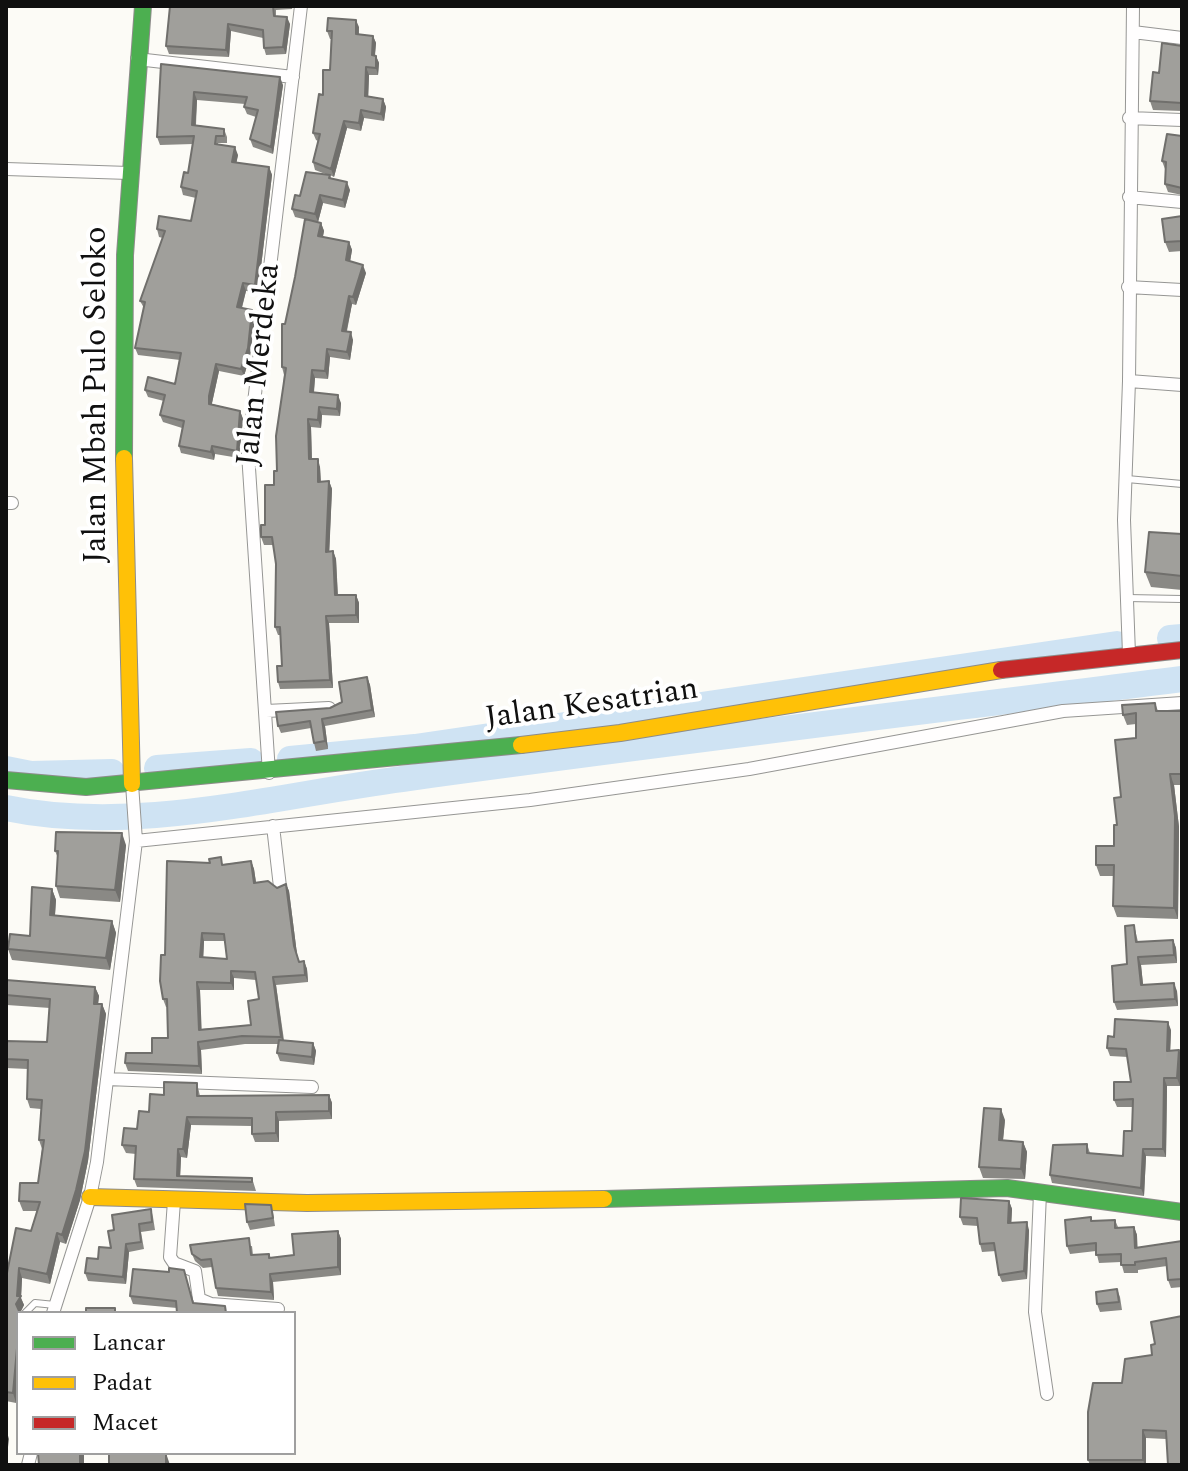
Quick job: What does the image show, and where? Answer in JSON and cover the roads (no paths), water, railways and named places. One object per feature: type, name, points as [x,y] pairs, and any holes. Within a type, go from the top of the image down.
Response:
[{"type":"street","name":"Jalan Mbah Pulo Seloko","points":[[132,785],[124,451],[125,255],[143,6]]},
{"type":"street","name":"Jalan Merdeka","points":[[268,763],[248,453],[301,6]]},
{"type":"street","points":[[1128,645],[1124,520],[1129,381],[1129,118],[1133,6]]},
{"type":"street","points":[[1133,32],[1182,38]]},
{"type":"street","points":[[137,59],[293,77]]},
{"type":"street","points":[[1129,118],[1182,120]]},
{"type":"street","points":[[6,169],[129,173]]},
{"type":"street","points":[[1129,197],[1182,202]]},
{"type":"street","points":[[1128,287],[1182,290]]},
{"type":"street","points":[[1129,381],[1182,385]]},
{"type":"street","name":"Jalan Kesatrian","points":[[6,780],[55,787],[132,785],[268,763],[620,733],[1018,667],[1128,645],[1182,650]]},
{"type":"street","points":[[136,834],[274,834],[749,769],[1063,711],[1182,703]]},
{"type":"street","points":[[266,711],[329,708]]},
{"type":"street","points":[[54,1309],[90,1197],[136,834],[132,785]]},
{"type":"street","points":[[274,834],[280,887]]},
{"type":"street","points":[[107,1079],[312,1087]]},
{"type":"street","points":[[90,1197],[174,1201],[721,1198],[909,1194],[964,1188],[1040,1193],[1182,1212]]},
{"type":"street","points":[[1040,1193],[1035,1312],[1047,1394]]},
{"type":"street","points":[[174,1201],[170,1257],[174,1263],[195,1271],[199,1299],[211,1304],[278,1309]]},
{"type":"lane","points":[[1127,479],[1182,484]]},
{"type":"lane","points":[[1127,598],[1182,599]]},
{"type":"lane","points":[[27,1311],[35,1303],[54,1309]]},
{"type":"waterway","points":[[1170,638],[1182,637]]},
{"type":"waterway","points":[[290,759],[415,747],[1117,644]]},
{"type":"waterway","points":[[6,808],[55,815],[104,817],[204,810],[353,786],[694,740],[1182,679]]},
{"type":"waterway","points":[[157,768],[251,761]]},
{"type":"waterway","points":[[6,769],[31,774],[112,772]]}]
